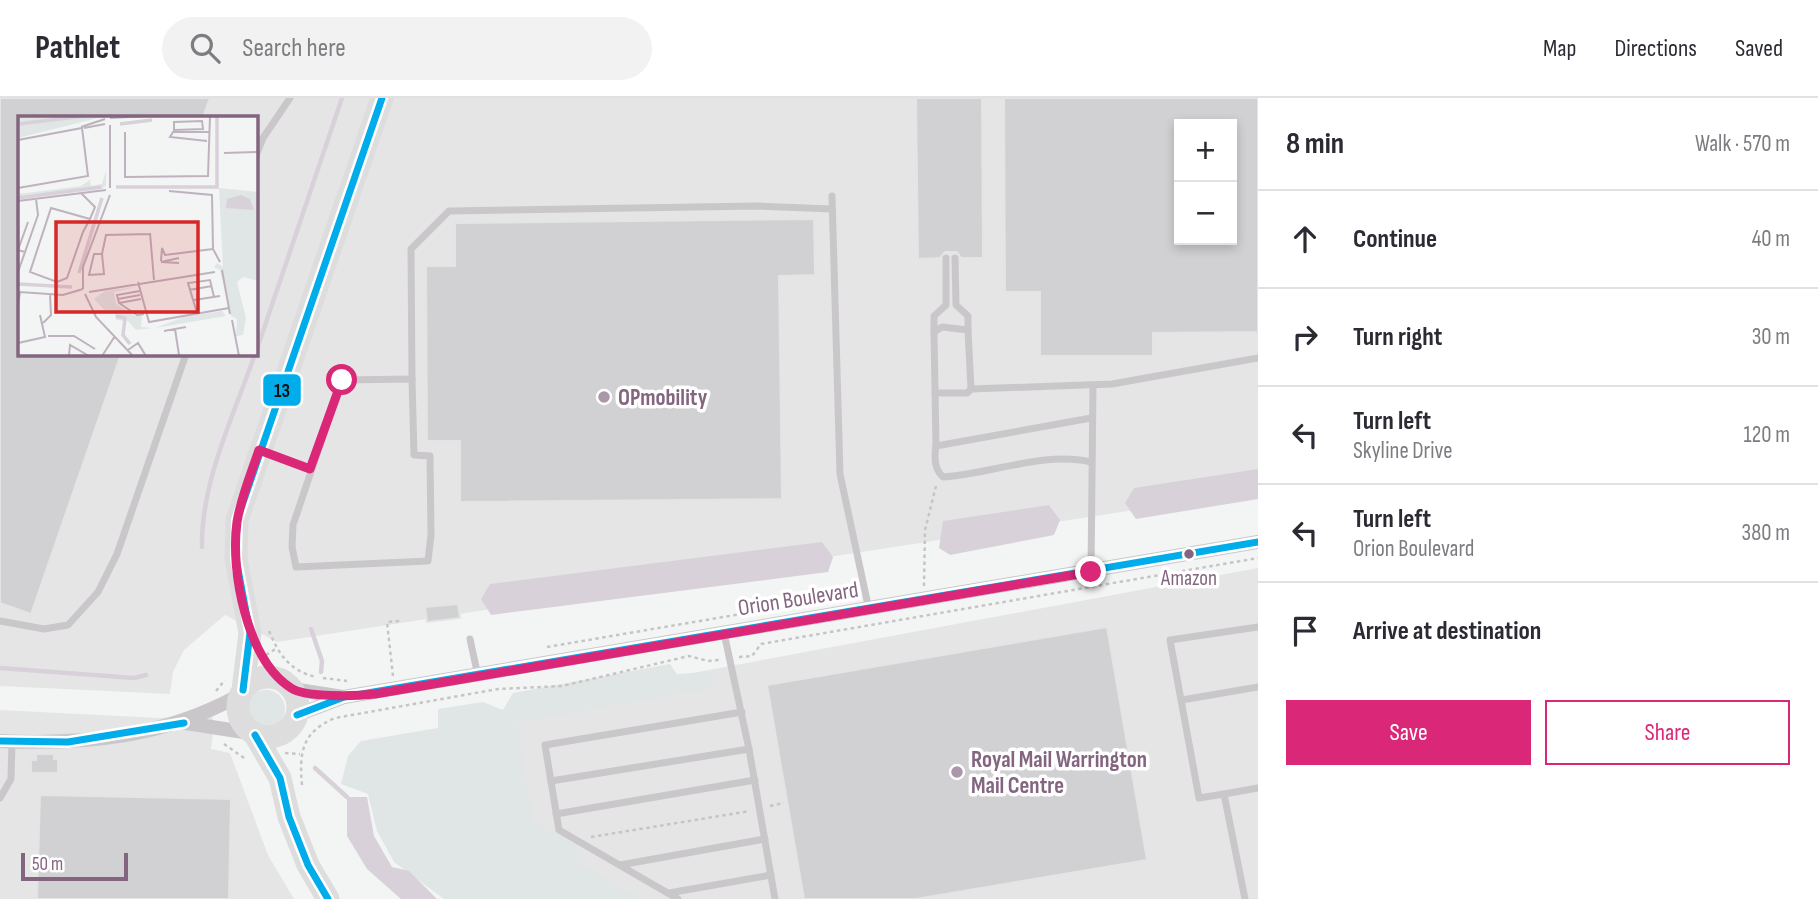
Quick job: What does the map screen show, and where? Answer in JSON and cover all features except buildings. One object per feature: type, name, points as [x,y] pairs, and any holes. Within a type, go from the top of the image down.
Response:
[{"type":"main road","points":[[280,778],[298,706],[259,630],[240,585],[236,536],[243,498],[259,450],[382,98]]},
{"type":"main road","points":[[259,630],[238,716],[253,734],[280,778],[289,817],[308,865],[328,899]]},
{"type":"main road","points":[[242,692],[259,678],[286,684]]},
{"type":"main road","points":[[253,734],[272,737],[293,723]]},
{"type":"street","name":"Orion Boulevard","points":[[293,723],[344,697],[869,611],[1258,542]]},
{"type":"street","name":"Orion Boulevard","points":[[286,684],[344,697]]},
{"type":"street","points":[[6,741],[88,740],[184,723],[242,692]]},
{"type":"street","points":[[184,723],[253,734]]},
{"type":"lane","points":[[257,153],[263,138],[290,98]]},
{"type":"lane","points":[[832,196],[839,474],[869,611]]},
{"type":"lane","points":[[412,379],[342,380],[293,525],[292,547],[296,567],[428,561],[431,536],[430,456],[414,454],[411,250],[449,211],[757,206],[832,209]]},
{"type":"lane","points":[[946,258],[946,305],[934,316],[936,446],[939,473],[943,477],[963,476],[1076,458],[1091,462]]},
{"type":"lane","points":[[955,258],[956,305],[968,316],[971,389]]},
{"type":"lane","points":[[934,332],[942,327],[968,330]]},
{"type":"lane","points":[[0,621],[44,629],[68,625],[98,592],[117,554],[186,355]]},
{"type":"lane","points":[[935,393],[967,393],[971,389],[1093,386],[1258,358]]},
{"type":"lane","points":[[1091,572],[1093,386]]},
{"type":"lane","points":[[936,446],[1091,418]]},
{"type":"lane","points":[[259,450],[310,469]]},
{"type":"lane","points":[[1258,627],[1170,640],[1199,798],[1258,788]]},
{"type":"lane","points":[[724,633],[749,748],[775,899]]},
{"type":"lane","points":[[470,639],[478,677]]},
{"type":"lane","points":[[1182,700],[1258,687]]},
{"type":"lane","points":[[678,899],[559,830],[545,745],[742,712]]},
{"type":"lane","points":[[0,798],[10,779],[6,741]]},
{"type":"lane","points":[[551,781],[749,748]]},
{"type":"lane","points":[[556,814],[755,780]]},
{"type":"lane","points":[[1224,794],[1245,899]]},
{"type":"lane","points":[[620,865],[765,839]]},
{"type":"lane","points":[[669,893],[771,874]]},
{"type":"path","points":[[924,586],[925,530],[939,473]]},
{"type":"path","points":[[752,656],[761,644],[1258,558]]},
{"type":"path","points":[[544,648],[783,607]]},
{"type":"path","points":[[382,679],[393,677],[387,622],[400,621]]},
{"type":"path","points":[[259,630],[295,670],[318,678],[349,681]]},
{"type":"path","points":[[302,789],[303,744],[317,727],[335,718],[498,689],[562,685],[689,656],[708,662]]},
{"type":"path","points":[[575,839],[784,803]]},
{"type":"shaded area","points":[[0,98],[1258,98],[1258,491],[277,642],[225,615],[184,650],[173,672],[170,694],[0,686]]},
{"type":"shaded area","points":[[1258,469],[1258,499],[1136,519],[1125,503],[1134,488]]},
{"type":"shaded area","points":[[1049,505],[1060,520],[1054,535],[950,555],[939,548],[943,521]]},
{"type":"shaded area","points":[[822,542],[833,557],[828,572],[491,615],[481,599],[490,584]]},
{"type":"shaded area","points":[[1258,568],[1258,899],[615,899],[520,849],[496,715],[525,704]]},
{"type":"shaded area","points":[[670,664],[677,674],[713,672],[711,688],[517,723],[533,822],[578,846],[584,866],[642,899],[444,899],[394,862],[377,831],[368,794],[341,784],[348,756],[361,741],[438,728],[438,709],[483,702],[503,710],[513,693]]},
{"type":"shaded area","points":[[266,690],[280,695],[285,709],[280,723],[266,728],[252,723],[247,709],[252,695]]},
{"type":"shaded area","points":[[210,703],[214,726],[211,749],[230,753],[268,855],[294,899],[0,899],[0,710],[159,718],[172,717]]},
{"type":"shaded area","points":[[347,797],[367,797],[374,836],[392,867],[409,871],[437,899],[401,899],[367,869],[347,836]]},
{"type":"waterway","points":[[257,349],[342,98]]},
{"type":"waterway","points":[[202,547],[203,522],[213,473],[255,355]]},
{"type":"waterway","points":[[311,629],[322,661],[321,672]]},
{"type":"waterway","points":[[0,668],[134,678],[146,675]]},
{"type":"waterway","points":[[315,768],[347,797]]},
{"type":"transit line","name":"13","points":[[243,690],[250,633],[236,559],[237,520],[382,98]]},
{"type":"transit line","name":"13","points":[[297,715],[344,697],[1258,542]]},
{"type":"transit line","name":"13","points":[[0,741],[68,742],[184,723]]},
{"type":"transit line","name":"13","points":[[255,735],[280,778],[289,817],[308,865],[328,899]]},
{"type":"place","name":"OPmobility","points":[[604,397]]},
{"type":"place","name":"Amazon","points":[[1189,554]]},
{"type":"place","name":"Royal Mail Warrington Mail Centre","points":[[957,772]]},
{"type":"route","points":[[342,380],[310,469],[259,450],[237,520],[236,559],[250,633],[279,679],[292,689],[344,697],[375,694],[1091,572]]}]
